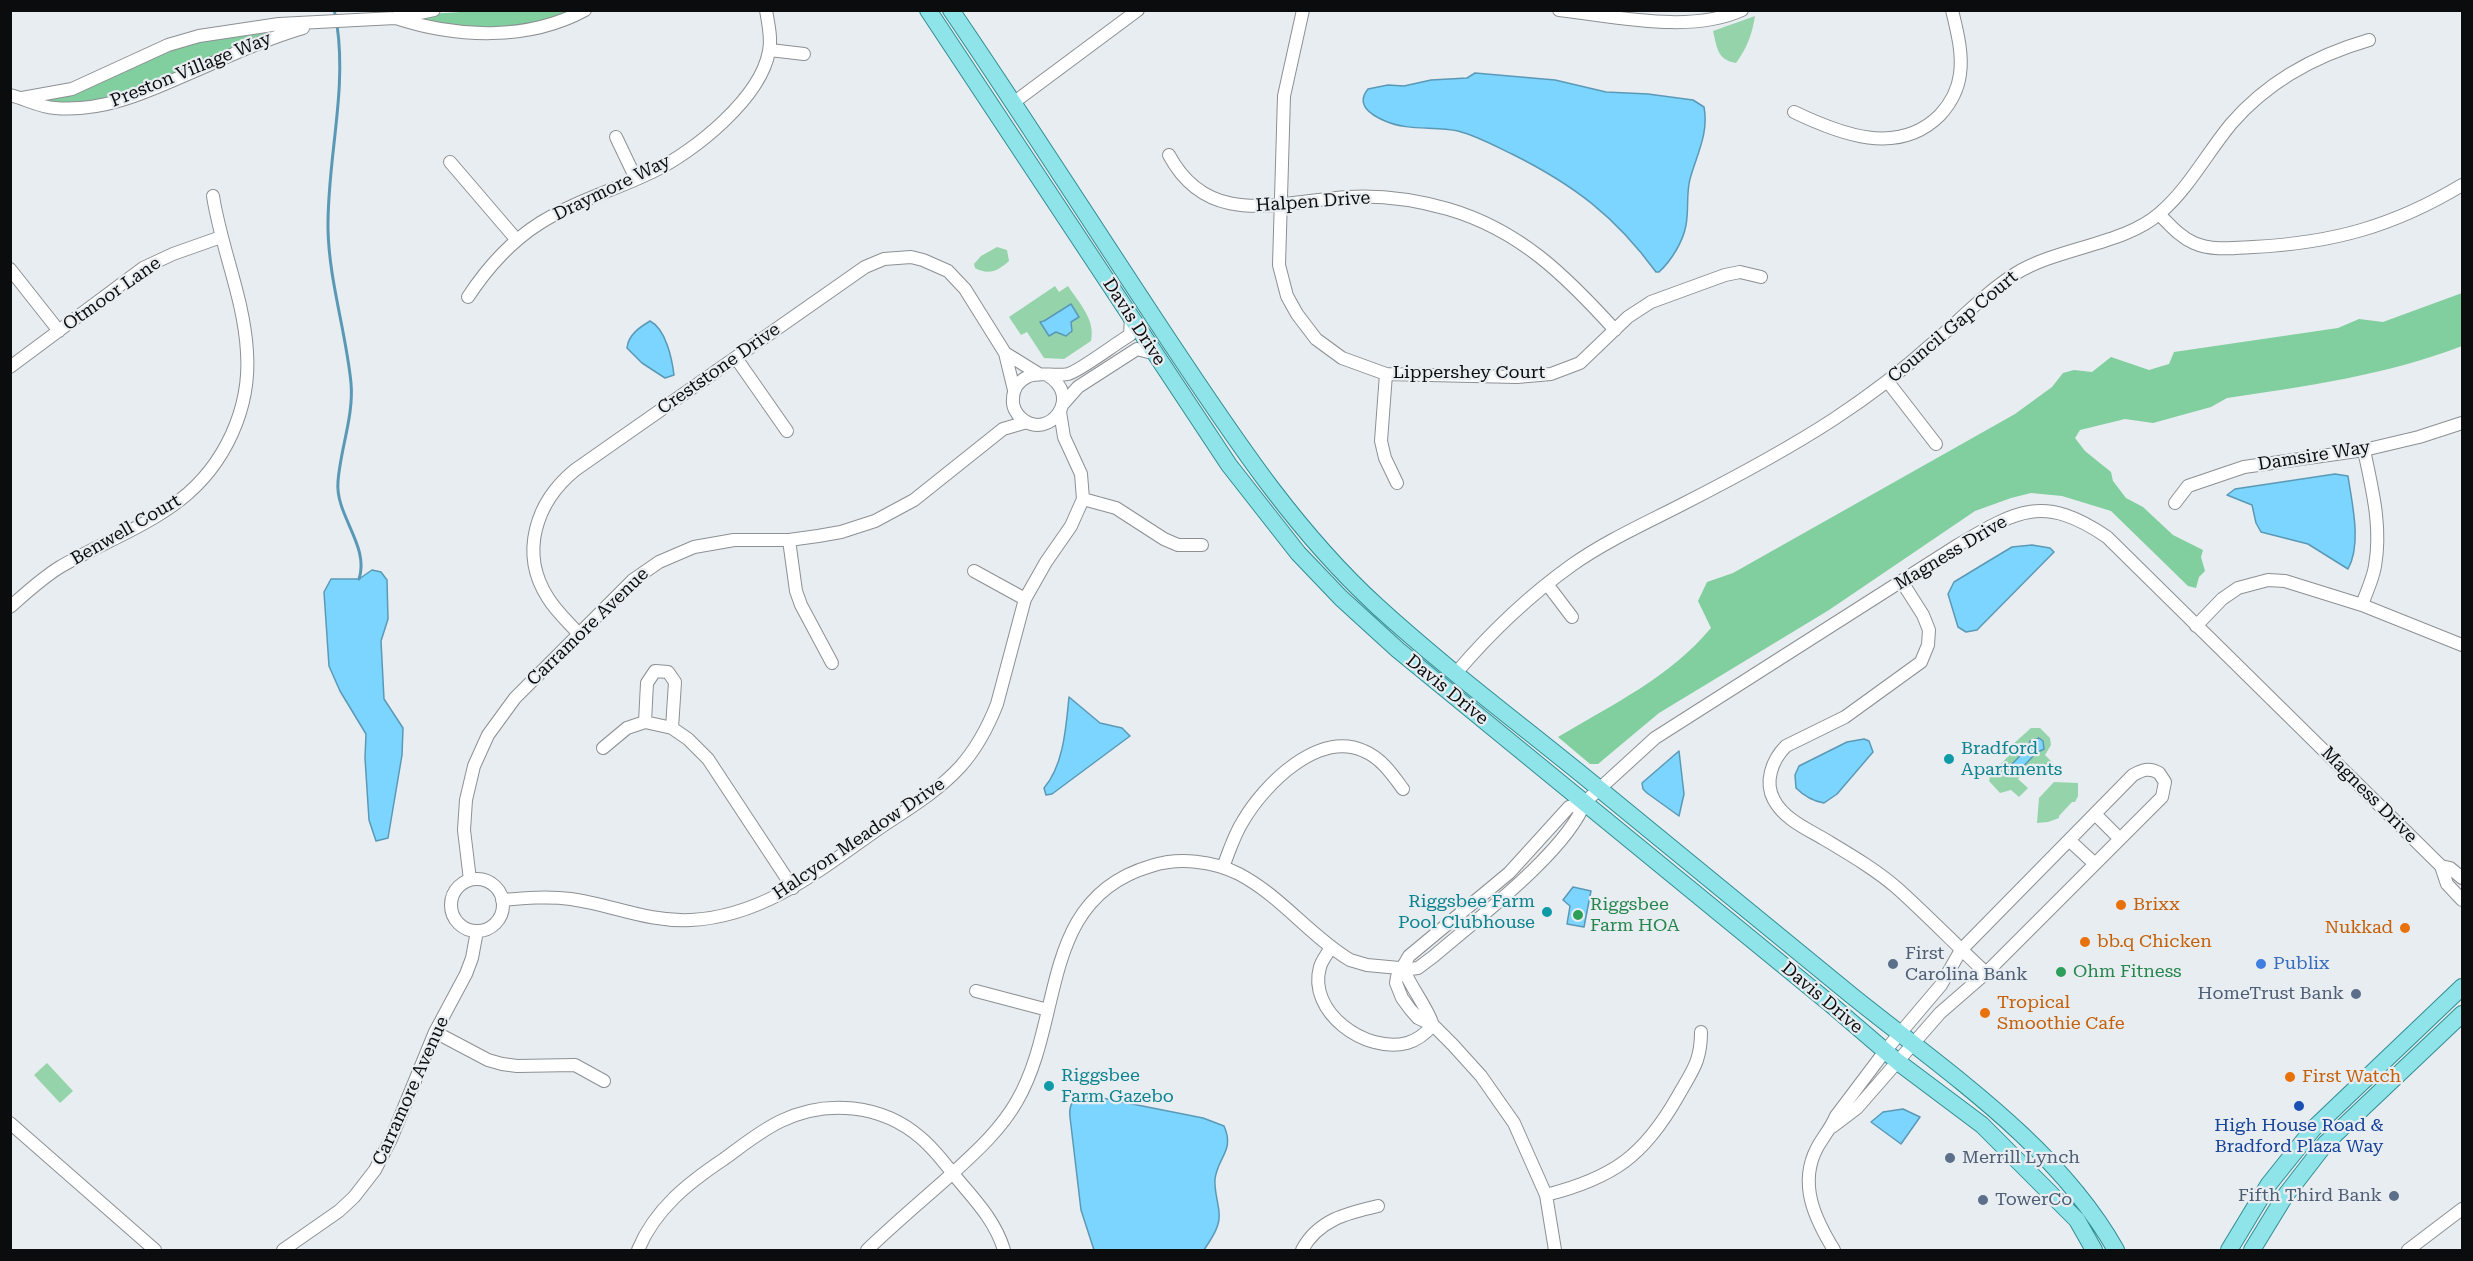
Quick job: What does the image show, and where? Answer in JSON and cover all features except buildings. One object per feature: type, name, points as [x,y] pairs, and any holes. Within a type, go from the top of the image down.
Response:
[{"type":"main road","name":"Davis Drive","points":[[928,10],[1229,465],[1261,509],[1298,553],[1341,598],[1398,650],[1898,1062],[1982,1125],[2077,1220],[2094,1251]]},
{"type":"main road","name":"Davis Drive","points":[[951,10],[1261,477],[1299,525],[1338,568],[1398,625],[1907,1039],[2044,1154],[2094,1215],[2116,1251]]},
{"type":"main road","points":[[2229,1251],[2269,1184],[2313,1129],[2463,987]]},
{"type":"main road","points":[[2252,1251],[2285,1196],[2326,1143],[2463,1014]]},
{"type":"street","name":"Preston Village Way","points":[[16,97],[72,89],[168,45],[199,36],[279,24],[395,18],[434,10]]},
{"type":"street","name":"Preston Village Way","points":[[395,18],[422,26],[508,33],[551,25],[585,10]]},
{"type":"street","name":"Draymore Way","points":[[468,297],[492,264],[516,239],[561,211],[670,162],[739,107],[758,83],[770,50],[766,10]]},
{"type":"street","points":[[1013,103],[1138,10]]},
{"type":"street","name":"Lippershey Court","points":[[1303,10],[1284,96],[1279,265],[1287,296],[1297,314],[1316,339],[1342,358],[1386,374],[1517,377],[1551,374],[1580,363],[1645,305],[1725,275],[1740,272],[1761,277]]},
{"type":"street","points":[[1559,10],[1688,23],[1724,18],[1742,10]]},
{"type":"street","points":[[1794,112],[1846,134],[1867,138],[1898,138],[1923,129],[1944,110],[1958,87],[1961,61],[1952,10]]},
{"type":"street","name":"Preston Village Way","points":[[16,97],[34,104],[55,108],[108,104],[137,96],[274,37],[325,21]]},
{"type":"street","name":"Council Gap Court","points":[[1456,673],[1500,626],[1547,584],[1607,543],[1784,451],[1888,382],[2013,275],[2042,259],[2126,231],[2159,214],[2175,198],[2231,124],[2260,95],[2308,64],[2342,48],[2369,40]]},
{"type":"street","points":[[770,50],[804,54]]},
{"type":"street","points":[[616,137],[636,179]]},
{"type":"street","name":"Halpen Drive","points":[[1169,155],[1187,183],[1204,194],[1236,206],[1280,206],[1313,200],[1369,197],[1427,204],[1469,217],[1516,239],[1554,267],[1615,330]]},
{"type":"street","points":[[450,162],[516,239]]},
{"type":"street","points":[[2159,214],[2179,235],[2195,244],[2209,248],[2227,249],[2314,242],[2356,233],[2401,218],[2463,185]]},
{"type":"street","name":"Benwell Court","points":[[10,607],[59,568],[180,500],[203,478],[225,448],[236,427],[243,402],[247,354],[245,332],[213,196]]},
{"type":"street","name":"Otmoor Lane","points":[[10,367],[143,268],[173,254],[221,237]]},
{"type":"street","name":"Creststone Drive","points":[[578,633],[548,598],[536,571],[534,539],[540,513],[553,490],[574,470],[864,267],[895,257],[923,260],[938,265],[956,278],[1005,353],[1014,390]]},
{"type":"street","points":[[10,269],[59,331]]},
{"type":"street","points":[[1014,390],[1024,378],[1069,374],[1130,335],[1131,317]]},
{"type":"street","points":[[1040,424],[1048,423],[1078,387],[1137,349],[1156,354]]},
{"type":"street","name":"Creststone Drive","points":[[1005,353],[1043,375]]},
{"type":"street","points":[[736,358],[787,431]]},
{"type":"street","points":[[1386,374],[1381,441],[1385,458],[1397,483]]},
{"type":"street","points":[[1043,375],[1053,379],[1062,390],[1064,437],[1081,474],[1083,499],[1116,508],[1164,539],[1178,545],[1202,545]]},
{"type":"street","points":[[1888,382],[1936,444]]},
{"type":"street","name":"Carramore Avenue","points":[[1003,429],[1013,404],[1014,390]]},
{"type":"street","points":[[1013,404],[1020,417],[1027,422]]},
{"type":"street","name":"Carramore Avenue","points":[[470,880],[465,846],[465,813],[470,780],[480,751],[506,708],[633,580],[669,556],[693,547],[721,541],[789,540],[841,532],[893,513],[931,488],[1003,429],[1027,422],[1040,424]]},
{"type":"street","name":"Damsire Way","points":[[2175,503],[2188,486],[2244,467],[2364,450],[2419,437],[2463,423]]},
{"type":"street","points":[[1040,424],[1064,437]]},
{"type":"street","points":[[2361,606],[2375,568],[2378,537],[2375,505],[2364,450]]},
{"type":"street","name":"Halcyon Meadow Drive","points":[[502,900],[571,899],[647,918],[694,920],[717,917],[756,906],[793,888],[936,789],[962,765],[984,732],[997,704],[1025,599],[1046,562],[1071,526],[1083,499]]},
{"type":"street","name":"Magness Drive","points":[[1403,968],[1418,968],[1503,897],[1556,844],[1580,816],[1585,802],[1655,738],[2003,518],[2018,513],[2038,511],[2070,516],[2106,537],[2441,866],[2447,884],[2463,900]]},
{"type":"street","points":[[789,540],[796,591],[832,663]]},
{"type":"street","points":[[974,571],[1025,599]]},
{"type":"street","points":[[2196,626],[2222,599],[2238,588],[2268,580],[2300,584],[2463,645]]},
{"type":"street","points":[[1902,582],[1923,615],[1929,630],[1928,645],[1921,662],[1845,717],[1786,746],[1780,753],[1770,776],[1771,790],[1774,800],[1787,815],[1896,888],[1986,973]]},
{"type":"street","points":[[1547,584],[1572,617]]},
{"type":"street","points":[[645,722],[648,678],[655,671],[661,670],[668,672],[675,682],[672,728]]},
{"type":"street","points":[[603,748],[627,728],[645,722],[672,728],[688,739],[708,759],[793,888]]},
{"type":"street","points":[[1223,867],[1241,823],[1263,793],[1295,765],[1321,749],[1344,746],[1365,751],[1382,763],[1403,789]]},
{"type":"street","points":[[1819,1251],[1832,1247],[1816,1218],[1809,1199],[1808,1185],[1817,1148],[1841,1109],[1885,1051],[1907,1039],[1986,973],[2162,797],[2165,783],[2159,773],[2148,769],[2133,775],[1961,950],[1907,1039],[1898,1062],[1885,1073],[1857,1108],[1832,1127]]},
{"type":"street","points":[[2095,814],[2121,839]]},
{"type":"street","points":[[2069,840],[2095,864]]},
{"type":"street","points":[[867,1251],[994,1134],[1017,1101],[1036,1058],[1068,937],[1081,914],[1102,892],[1123,877],[1156,864],[1186,861],[1223,867],[1258,885],[1331,947],[1350,960],[1367,965],[1403,968],[1413,990],[1429,1013],[1433,1025],[1481,1076],[1501,1103],[1524,1142],[1546,1195],[1555,1251]]},
{"type":"street","name":"Magness Drive","points":[[2441,866],[2450,868],[2463,878]]},
{"type":"street","points":[[470,880],[487,881],[499,892],[502,900],[501,915],[497,922],[491,927],[477,931],[462,927],[451,909],[453,894],[463,883],[470,880]]},
{"type":"street","name":"Carramore Avenue","points":[[283,1251],[339,1211],[365,1185],[391,1139],[435,1032],[466,974],[472,958],[477,931]]},
{"type":"street","points":[[1331,947],[1320,964],[1319,974],[1323,998],[1338,1021],[1359,1036],[1382,1044],[1406,1044],[1416,1040],[1433,1025]]},
{"type":"street","points":[[976,991],[1048,1010]]},
{"type":"street","points":[[435,1032],[488,1060],[517,1066],[575,1065],[604,1081]]},
{"type":"street","points":[[1546,1195],[1597,1178],[1623,1162],[1647,1143],[1661,1125],[1696,1065],[1701,1053],[1701,1032]]},
{"type":"street","points":[[638,1251],[657,1217],[684,1187],[764,1131],[806,1111],[851,1108],[887,1116],[921,1137],[994,1225],[1004,1251]]},
{"type":"street","points":[[10,1124],[155,1251]]},
{"type":"street","points":[[1302,1251],[1307,1240],[1329,1221],[1347,1213],[1378,1206]]},
{"type":"street","points":[[2408,1251],[2463,1209]]},
{"type":"green space","points":[[492,10],[572,11],[549,21],[509,30],[423,23],[421,19],[430,14]]},
{"type":"green space","points":[[1755,16],[1748,41],[1736,63],[1721,56],[1713,31]]},
{"type":"green space","points":[[306,24],[128,95],[68,106],[31,100],[187,42]]},
{"type":"green space","points":[[997,247],[1007,250],[1009,261],[989,272],[975,268],[974,264],[981,256]]},
{"type":"green space","points":[[1055,286],[1059,292],[1068,286],[1086,312],[1092,333],[1091,341],[1064,359],[1044,358],[1027,332],[1021,335],[1009,317]]},
{"type":"green space","points":[[2462,293],[2462,346],[2376,372],[2227,398],[2211,407],[2153,423],[2125,419],[2080,430],[2075,438],[2085,451],[2111,472],[2113,481],[2126,498],[2143,507],[2173,535],[2203,550],[2201,557],[2205,571],[2199,577],[2196,588],[2188,586],[2111,511],[2062,496],[2031,493],[1975,511],[1829,610],[1659,713],[1598,764],[1590,764],[1558,737],[1659,676],[1695,646],[1711,628],[1698,601],[1707,582],[1733,573],[2015,414],[2052,387],[2063,373],[2074,370],[2092,372],[2111,357],[2149,370],[2169,364],[2174,352],[2338,328],[2359,319],[2383,322]]},
{"type":"green space","points":[[2031,728],[2040,728],[2050,738],[2051,745],[2045,755],[2053,763],[2044,772],[2033,763],[2018,779],[2028,788],[2019,797],[2011,790],[2000,793],[1989,781],[1991,773],[2015,750],[2011,746]]},
{"type":"green space","points":[[2054,782],[2078,783],[2078,796],[2059,818],[2037,823],[2039,798]]},
{"type":"green space","points":[[47,1063],[73,1091],[60,1103],[34,1075]]},
{"type":"water","points":[[1475,73],[1555,80],[1606,92],[1648,94],[1693,100],[1704,107],[1704,135],[1690,179],[1684,231],[1676,251],[1659,272],[1656,272],[1641,252],[1609,218],[1574,190],[1534,166],[1486,141],[1458,131],[1412,127],[1385,121],[1375,116],[1364,105],[1364,95],[1368,89],[1388,85],[1404,86],[1431,80],[1467,78]]},
{"type":"water","points":[[1071,304],[1079,317],[1071,322],[1072,331],[1066,336],[1056,332],[1049,336],[1040,322]]},
{"type":"water","points":[[650,321],[656,325],[664,337],[674,375],[665,378],[642,363],[627,348],[632,335]]},
{"type":"water","points":[[2335,474],[2348,476],[2353,511],[2355,536],[2352,559],[2348,569],[2308,544],[2261,532],[2256,523],[2252,505],[2227,495],[2235,489]]},
{"type":"water","points":[[2032,545],[2050,548],[2054,552],[1977,630],[1966,632],[1958,627],[1948,594],[1954,582],[2012,547]]},
{"type":"water","points":[[372,570],[381,572],[387,580],[388,619],[381,641],[384,699],[403,728],[402,755],[388,838],[376,841],[369,820],[365,758],[366,734],[340,691],[329,666],[324,592],[331,579],[359,579]]},
{"type":"water","points":[[1069,697],[1100,723],[1122,728],[1130,736],[1052,794],[1046,795],[1044,788],[1056,768],[1063,745]]},
{"type":"water","points":[[2039,738],[2043,741],[2044,749],[2036,753],[2017,773],[2010,766],[2029,747],[2030,741]]},
{"type":"water","points":[[1864,739],[1869,741],[1873,752],[1837,794],[1824,803],[1808,798],[1796,788],[1795,775],[1799,766],[1847,742]]},
{"type":"water","points":[[1679,751],[1684,794],[1679,816],[1647,793],[1642,783]]},
{"type":"water","name":"Riggsbee Farm HOA","points":[[1573,887],[1591,891],[1584,927],[1567,924],[1570,906],[1563,900]]},
{"type":"water","points":[[1080,1096],[1092,1096],[1203,1118],[1224,1126],[1228,1142],[1227,1148],[1215,1179],[1219,1217],[1215,1232],[1204,1250],[1094,1250],[1081,1210],[1070,1117],[1071,1105]]},
{"type":"water","points":[[1903,1109],[1920,1117],[1901,1144],[1871,1122],[1883,1112]]},
{"type":"waterway","points":[[334,10],[336,18]]},
{"type":"waterway","points":[[337,25],[340,76],[330,178],[328,229],[331,268],[351,383],[351,408],[341,458],[338,494],[360,555],[359,579]]},
{"type":"place","name":"Bradford Apartments","points":[[1949,759]]},
{"type":"place","name":"Brixx","points":[[2121,905]]},
{"type":"place","name":"Riggsbee Farm Pool Clubhouse","points":[[1547,912]]},
{"type":"place","name":"Riggsbee Farm HOA","points":[[1578,915]]},
{"type":"place","name":"Nukkad","points":[[2405,928]]},
{"type":"place","name":"bb.q Chicken","points":[[2085,942]]},
{"type":"place","name":"First Carolina Bank","points":[[1893,964]]},
{"type":"place","name":"Publix","points":[[2261,964]]},
{"type":"place","name":"Ohm Fitness","points":[[2061,972]]},
{"type":"place","name":"HomeTrust Bank","points":[[2356,994]]},
{"type":"place","name":"Tropical Smoothie Cafe","points":[[1985,1013]]},
{"type":"place","name":"First Watch","points":[[2290,1077]]},
{"type":"place","name":"Riggsbee Farm Gazebo","points":[[1049,1086]]},
{"type":"place","name":"High House Road & Bradford Plaza Way","points":[[2299,1106]]},
{"type":"place","name":"Merrill Lynch","points":[[1950,1158]]},
{"type":"place","name":"Fifth Third Bank","points":[[2394,1196]]},
{"type":"place","name":"TowerCo","points":[[1983,1200]]}]
